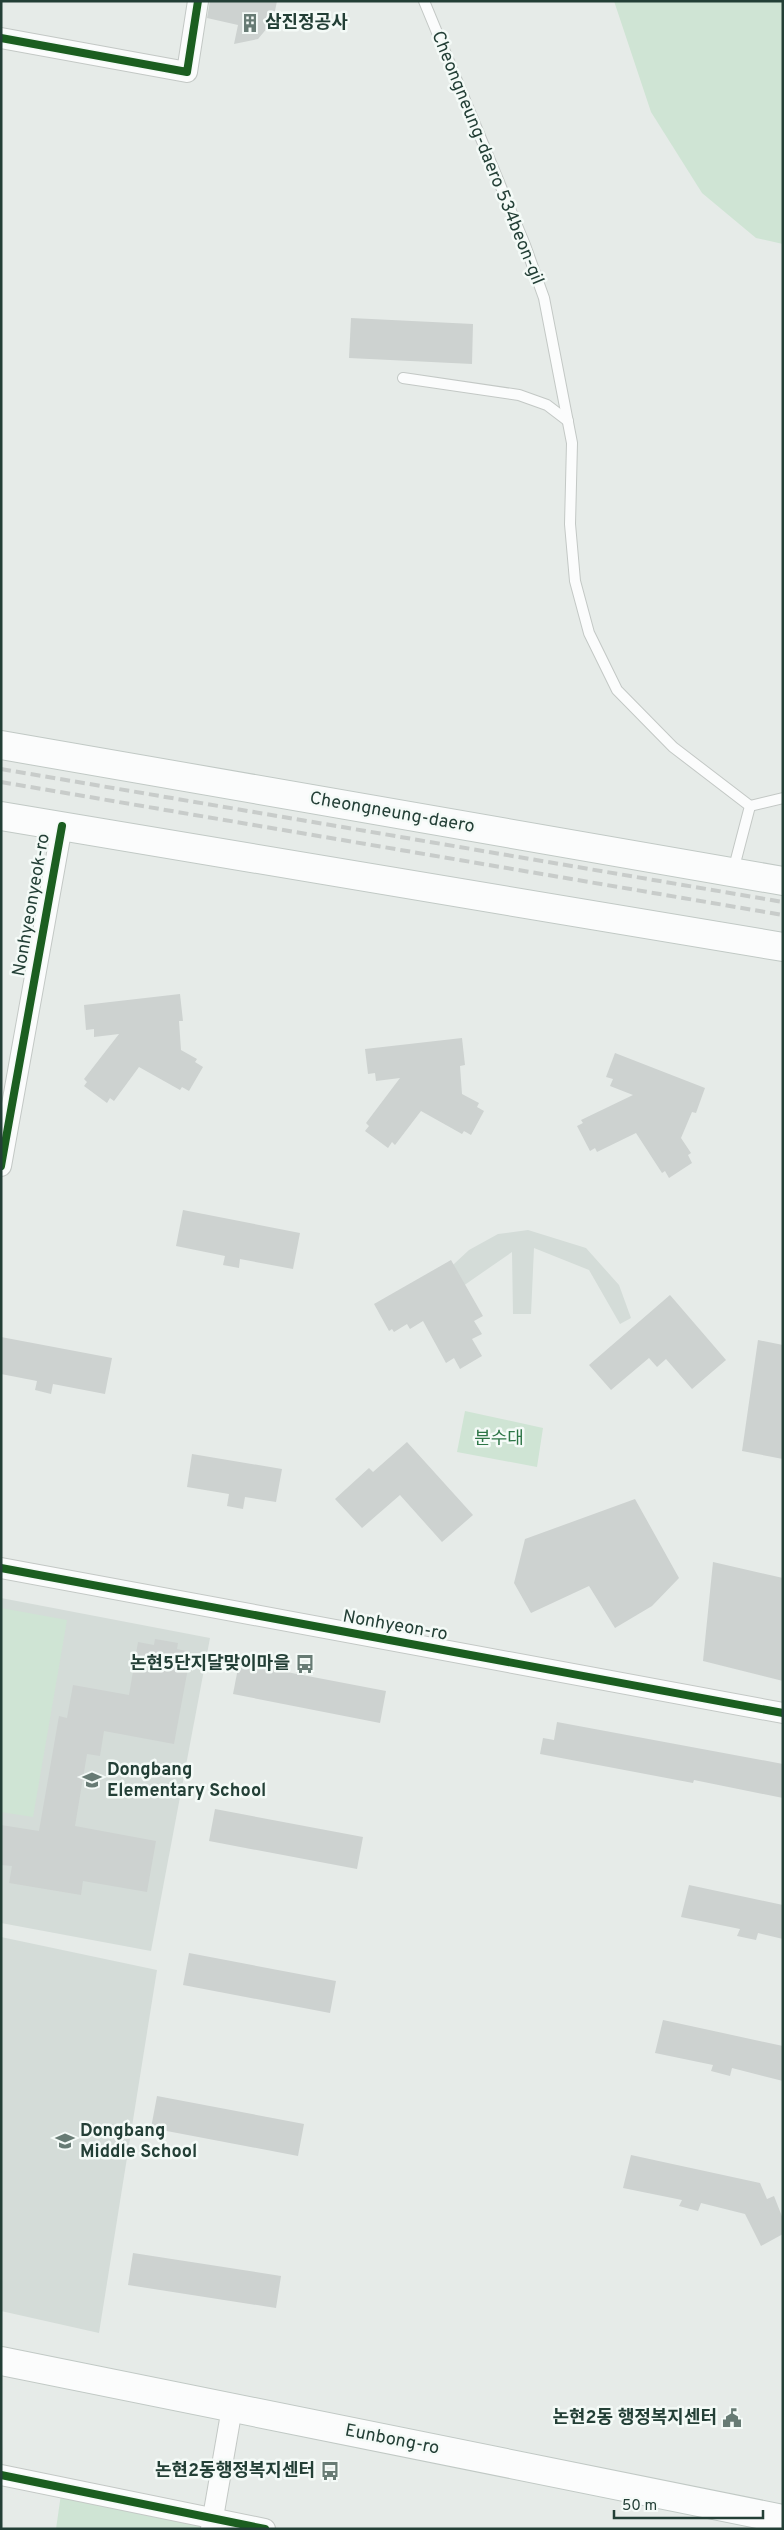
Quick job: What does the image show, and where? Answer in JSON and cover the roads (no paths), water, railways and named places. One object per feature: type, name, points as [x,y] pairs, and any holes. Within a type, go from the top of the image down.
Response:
[{"type":"main road","name":"Cheongneung-daero","points":[[1,745],[783,881]]},
{"type":"main road","points":[[1,816],[783,947]]},
{"type":"main road","name":"Eunbong-ro","points":[[1,2362],[783,2518]]},
{"type":"street","points":[[1,38],[187,72],[198,1]]},
{"type":"street","name":"Nonhyeonyeok-ro","points":[[1,1166],[62,826]]},
{"type":"street","name":"Nonhyeon-ro","points":[[1,1568],[783,1713]]},
{"type":"street","points":[[212,2523],[232,2408]]},
{"type":"street","points":[[1,2475],[212,2523],[265,2529]]},
{"type":"lane","name":"Cheongneung-daero 534beon-gil","points":[[424,1],[526,245],[544,298],[572,443],[570,524],[575,581],[589,633],[617,690],[673,748],[750,806]]},
{"type":"lane","points":[[403,378],[519,395],[546,405],[568,421]]},
{"type":"lane","points":[[733,872],[750,806],[783,798]]},
{"type":"railway","points":[[1,769],[783,902]]},
{"type":"railway","points":[[1,782],[783,915]]},
{"type":"place","name":"삼진정공사","points":[[250,23]]},
{"type":"place","name":"논현5단지달맞이마을","points":[[305,1664]]},
{"type":"place","name":"Dongbang Elementary School","points":[[92,1780]]},
{"type":"place","name":"Dongbang Middle School","points":[[65,2141]]},
{"type":"place","name":"논현2동 행정복지센터","points":[[732,2418]]},
{"type":"place","name":"논현2동행정복지센터","points":[[330,2471]]},
{"type":"park label","name":"분수대","points":[[499,1439]]}]
